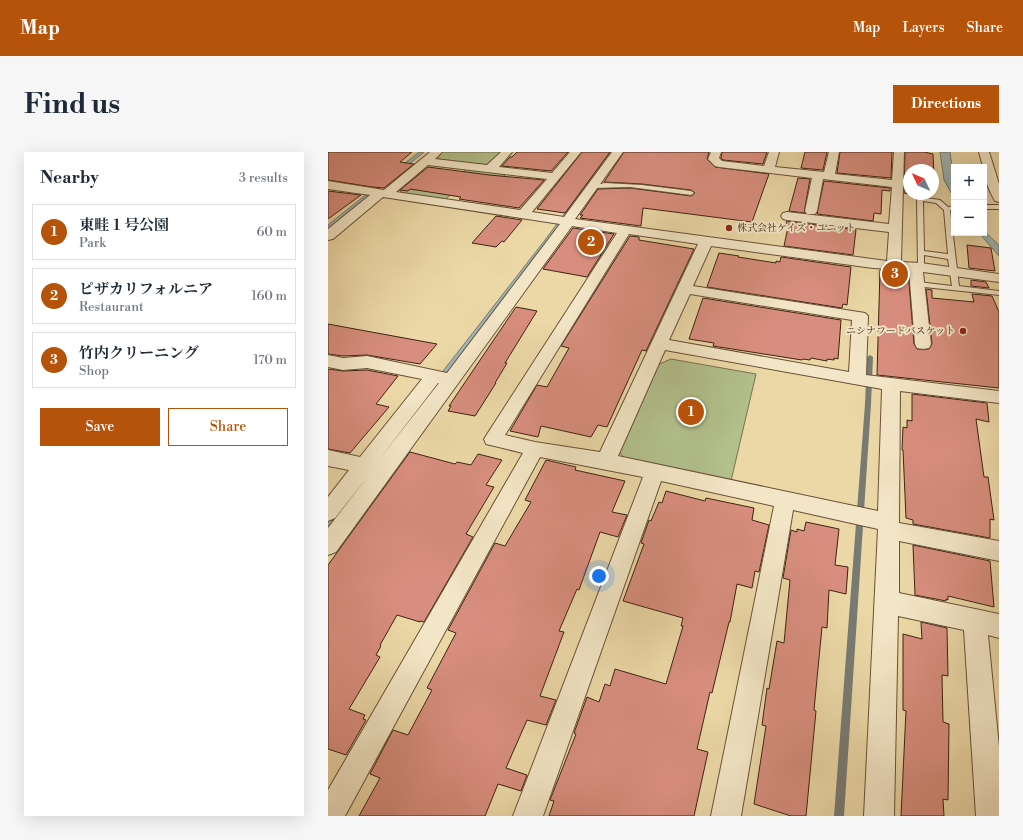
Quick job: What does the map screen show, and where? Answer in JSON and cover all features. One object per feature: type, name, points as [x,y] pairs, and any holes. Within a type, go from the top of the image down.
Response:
[{"type":"street","points":[[328,236],[377,192],[437,152]]},
{"type":"street","points":[[490,169],[507,152]]},
{"type":"street","points":[[523,215],[576,152]]},
{"type":"street","points":[[328,545],[335,513],[373,468],[618,152]]},
{"type":"street","points":[[716,152],[713,159],[720,164],[897,184]]},
{"type":"street","points":[[768,170],[774,152]]},
{"type":"street","points":[[811,211],[823,176],[834,152]]},
{"type":"street","points":[[894,265],[899,152]]},
{"type":"street","points":[[999,154],[984,152],[999,200]]},
{"type":"street","points":[[426,160],[555,177]]},
{"type":"street","points":[[328,185],[625,230],[874,264],[894,265],[920,262],[953,271],[999,278]]},
{"type":"street","points":[[787,216],[895,229]]},
{"type":"street","points":[[625,230],[492,439],[535,449],[606,461],[654,473],[860,516],[888,526],[999,551]]},
{"type":"street","points":[[606,461],[707,240]]},
{"type":"street","points":[[920,262],[918,284],[923,344]]},
{"type":"street","points":[[685,289],[860,316],[872,382],[888,526],[887,602],[878,816]]},
{"type":"street","points":[[660,344],[998,403]]},
{"type":"street","points":[[328,360],[343,364],[367,362],[442,378]]},
{"type":"street","points":[[329,816],[535,449]]},
{"type":"street","points":[[328,458],[373,468]]},
{"type":"street","points":[[528,816],[654,473]]},
{"type":"street","points":[[726,816],[785,500]]},
{"type":"street","points":[[887,602],[987,624],[991,816]]},
{"type":"lane","points":[[593,186],[605,184],[622,185],[691,193]]},
{"type":"lane","points":[[952,257],[920,262],[920,199],[938,202],[950,208],[953,271],[956,288]]},
{"type":"lane","points":[[987,206],[999,200]]},
{"type":"lane","points":[[918,284],[999,294]]},
{"type":"green space","points":[[442,152],[502,152],[491,163],[485,165],[441,160],[438,156]]},
{"type":"green space","points":[[466,169],[506,174],[492,189],[461,184],[445,200],[402,193],[398,189],[412,177],[451,183]]},
{"type":"green space","points":[[671,359],[756,374],[731,481],[624,458],[618,450],[657,365]]},
{"type":"water","points":[[419,152],[424,152],[328,229],[328,225]]},
{"type":"water","points":[[610,152],[613,152],[579,199],[328,532],[328,519],[545,240]]},
{"type":"water","points":[[940,152],[950,152],[952,164],[951,193],[944,180]]},
{"type":"water","points":[[987,234],[999,245],[999,256],[982,236],[987,236]]},
{"type":"building","points":[[328,152],[412,152],[400,162],[414,164],[384,188],[372,187],[328,180]]},
{"type":"building","points":[[517,152],[568,152],[551,171],[502,166]]},
{"type":"building","points":[[582,152],[610,152],[565,213],[537,209]]},
{"type":"building","points":[[624,152],[709,152],[707,159],[715,167],[769,174],[752,222],[643,208],[641,226],[580,218],[583,215],[580,215],[598,189],[630,188],[691,196],[695,193],[691,190],[642,184],[604,182]]},
{"type":"building","points":[[722,152],[767,152],[763,164],[723,160],[721,158]]},
{"type":"building","points":[[805,152],[827,152],[823,170],[801,168]]},
{"type":"building","points":[[840,152],[892,152],[891,178],[837,173]]},
{"type":"building","points":[[905,152],[924,152],[933,154],[933,164],[905,164]]},
{"type":"building","points":[[428,167],[544,180],[519,208],[459,199],[461,197],[410,189],[408,191],[400,190]]},
{"type":"building","points":[[798,178],[810,179],[804,213],[789,211]]},
{"type":"building","points":[[824,181],[890,188],[890,191],[882,190],[881,214],[874,213],[873,221],[817,214]]},
{"type":"building","points":[[328,191],[361,195],[328,219]]},
{"type":"building","points":[[496,216],[522,220],[504,242],[502,241],[496,247],[472,243]]},
{"type":"building","points":[[787,221],[856,230],[853,255],[784,246],[788,227],[785,227]]},
{"type":"building","points":[[573,228],[614,234],[587,277],[543,269]]},
{"type":"building","points":[[630,236],[639,237],[639,240],[694,249],[646,351],[642,350],[607,427],[598,425],[591,437],[541,426],[538,437],[510,431],[537,385],[547,387],[569,348],[561,346]]},
{"type":"building","points":[[967,245],[991,248],[995,271],[969,268]]},
{"type":"building","points":[[719,253],[776,263],[776,261],[780,262],[781,257],[851,267],[847,305],[843,304],[842,308],[707,287]]},
{"type":"building","points":[[880,270],[908,271],[914,344],[917,349],[929,349],[932,344],[926,289],[932,290],[932,298],[974,302],[972,294],[992,296],[999,312],[999,388],[877,375]]},
{"type":"building","points":[[971,280],[986,282],[989,288],[971,286]]},
{"type":"building","points":[[703,298],[841,320],[838,359],[827,359],[827,361],[811,358],[810,360],[802,360],[713,346],[714,343],[689,339]]},
{"type":"building","points":[[516,307],[537,311],[505,363],[507,363],[496,383],[475,416],[448,411],[451,406],[449,406]]},
{"type":"building","points":[[328,324],[437,344],[420,364],[367,355],[343,356],[328,354]]},
{"type":"building","points":[[328,369],[343,371],[367,370],[398,376],[376,404],[389,407],[350,453],[328,449]]},
{"type":"building","points":[[912,394],[987,403],[989,422],[976,419],[984,477],[988,477],[994,520],[990,519],[990,538],[913,524],[913,520],[906,518],[902,450],[903,427],[907,428],[907,420],[912,421]]},
{"type":"building","points":[[410,452],[455,464],[457,462],[471,465],[478,454],[502,460],[486,485],[494,487],[466,534],[473,537],[424,622],[397,615],[380,645],[381,646],[376,655],[380,657],[349,709],[365,715],[363,719],[366,720],[346,755],[328,749],[328,565]]},
{"type":"building","points":[[546,460],[576,467],[575,470],[625,481],[612,512],[627,515],[618,537],[600,532],[579,590],[577,589],[559,631],[564,632],[540,696],[556,700],[546,725],[527,720],[506,768],[527,775],[521,791],[498,784],[485,816],[359,816],[380,778],[370,774],[393,730],[408,735],[432,690],[427,688],[456,633],[448,630],[495,543],[505,546],[531,502],[525,500]]},
{"type":"building","points":[[666,491],[705,501],[706,498],[754,508],[752,520],[769,525],[759,572],[755,571],[752,588],[737,584],[730,622],[712,693],[710,692],[697,749],[708,752],[694,816],[549,816],[554,801],[550,800],[576,734],[574,733],[587,697],[599,702],[605,684],[610,686],[615,669],[666,684],[683,626],[681,626],[683,618],[623,601],[644,544],[641,543],[649,520],[651,521],[659,502],[662,503]]},
{"type":"building","points":[[806,522],[839,529],[835,565],[848,567],[846,594],[829,590],[827,628],[822,627],[806,816],[791,816],[754,804],[766,726],[762,725],[767,688],[769,689],[777,641],[784,643],[790,580],[783,578],[791,530],[797,532],[797,529],[804,531]]},
{"type":"building","points":[[913,545],[990,561],[994,607],[948,596],[948,600],[946,599],[946,601],[915,595]]},
{"type":"building","points":[[921,622],[947,628],[948,676],[942,675],[943,722],[949,724],[948,800],[943,799],[944,816],[901,816],[906,711],[903,710],[903,634],[922,639]]},
{"type":"waterway","points":[[839,816],[870,357]]},
{"type":"place","name":"株式会社ケイズ・ユニット","points":[[729,228]]},
{"type":"place","name":"ピザカリフォルニア","points":[[591,242]]},
{"type":"place","name":"竹内クリーニング","points":[[895,274]]},
{"type":"place","name":"ニシナフードバスケット","points":[[963,331]]},
{"type":"place","name":"東畦１号公園","points":[[691,412]]}]
